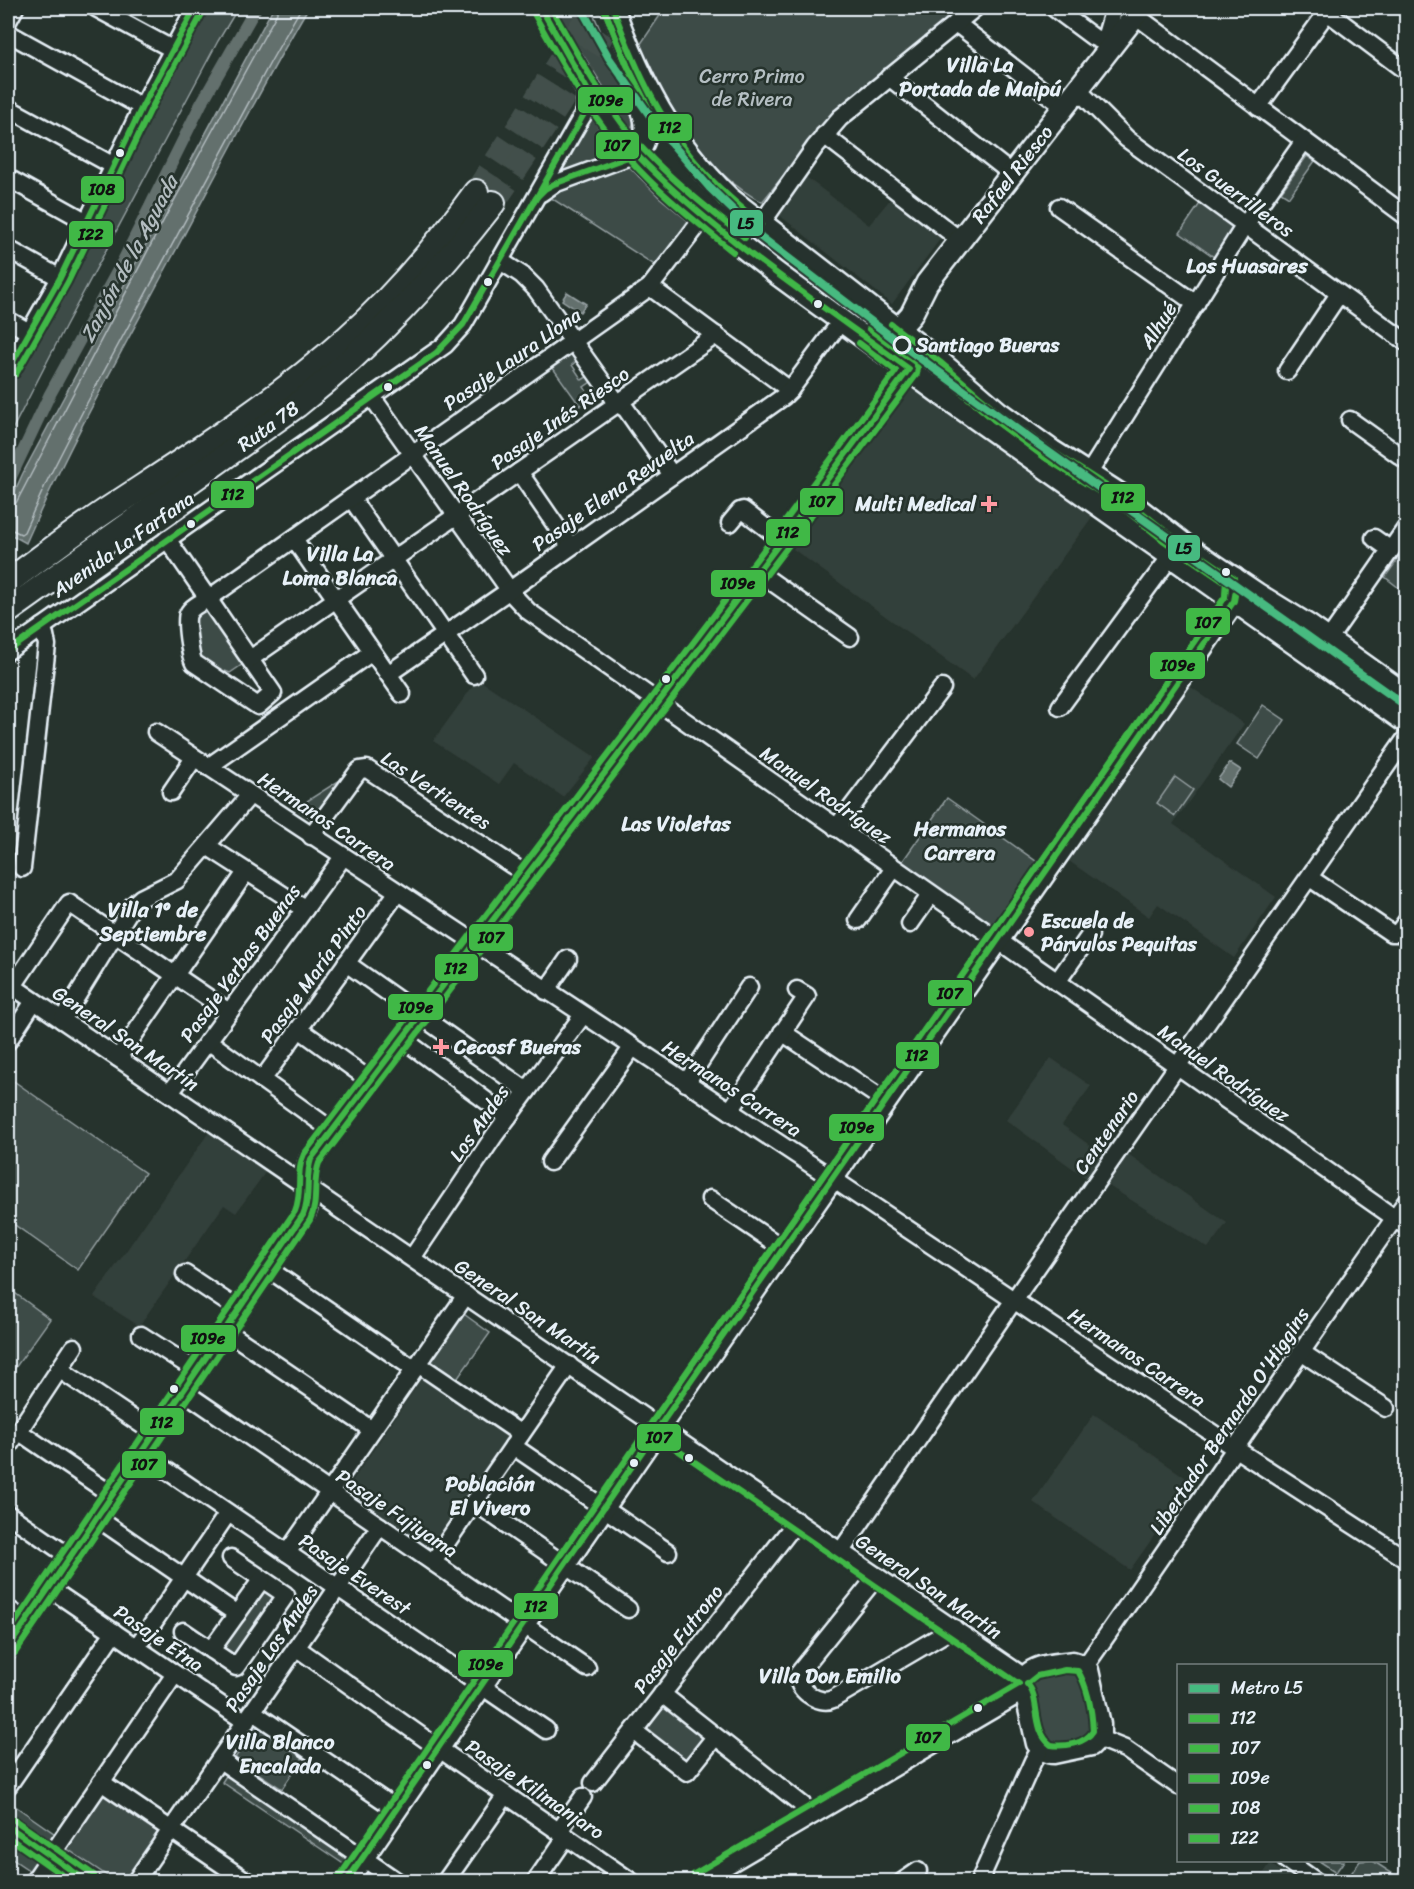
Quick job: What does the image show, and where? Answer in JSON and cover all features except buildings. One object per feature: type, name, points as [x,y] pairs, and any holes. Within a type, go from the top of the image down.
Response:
[{"type":"highway","name":"Ruta 78","points":[[8,582],[104,512],[260,407],[318,363],[366,321],[457,219],[485,197],[451,257],[422,290],[339,372],[283,416],[8,611]]},
{"type":"main road","points":[[541,8],[587,89],[636,154],[666,185],[704,217],[776,273],[1042,466],[1407,722]]},
{"type":"main road","points":[[613,8],[641,78],[673,134],[698,166],[729,198],[946,366],[998,412],[1134,505],[1168,533],[1407,695]]},
{"type":"main road","name":"Rafael Riesco","points":[[891,324],[911,315],[927,283],[1064,107],[1105,47],[1138,11]]},
{"type":"main road","points":[[622,33],[621,52],[624,71],[644,112],[647,124],[644,141],[636,154]]},
{"type":"main road","points":[[844,321],[872,331],[891,324]]},
{"type":"main road","points":[[8,1648],[305,1212],[308,1203],[306,1173],[309,1164],[909,369]]},
{"type":"main road","points":[[346,1881],[659,1426],[1234,601],[1236,590],[1234,578]]},
{"type":"main road","points":[[8,1826],[89,1881]]},
{"type":"street","points":[[8,21],[15,8]]},
{"type":"street","points":[[96,8],[172,49]]},
{"type":"street","points":[[8,370],[60,278],[142,107],[195,8]]},
{"type":"street","points":[[761,224],[824,135],[851,108],[975,8]]},
{"type":"street","points":[[1054,8],[1105,47],[1114,8]]},
{"type":"street","points":[[1258,107],[1326,9],[1407,71]]},
{"type":"street","points":[[1138,11],[1258,107],[1407,216]]},
{"type":"street","points":[[956,23],[1064,107]]},
{"type":"street","points":[[8,33],[142,107]]},
{"type":"street","points":[[889,77],[1012,174]]},
{"type":"street","name":"Avenida La Farfana","points":[[8,651],[436,352],[454,336],[470,313],[585,111],[587,89]]},
{"type":"street","name":"Los Guerrilleros","points":[[1077,89],[1127,139],[1407,342]]},
{"type":"street","points":[[8,108],[114,166]]},
{"type":"street","points":[[1277,121],[1287,139],[1291,160]]},
{"type":"street","points":[[824,135],[960,240]]},
{"type":"street","name":"Alhué","points":[[1089,473],[1245,225],[1304,141]]},
{"type":"street","name":"Avenida La Farfana","points":[[536,198],[554,184],[636,154]]},
{"type":"street","points":[[8,178],[87,222]]},
{"type":"street","points":[[1059,207],[1196,304]]},
{"type":"street","name":"Pasaje Laura Llona","points":[[250,659],[273,693],[258,705],[196,666],[192,661],[188,614],[193,608],[650,287],[704,217]]},
{"type":"street","points":[[8,249],[60,278]]},
{"type":"street","points":[[499,260],[529,281],[618,404],[626,409],[672,475]]},
{"type":"street","points":[[650,287],[790,390]]},
{"type":"street","points":[[1287,371],[1339,294]]},
{"type":"street","points":[[8,320],[29,332]]},
{"type":"street","name":"Pasaje Elena Revuelta","points":[[388,674],[790,390],[844,321]]},
{"type":"street","name":"Pasaje Inés Riesco","points":[[250,659],[716,335]]},
{"type":"street","name":"Manuel Rodríguez","points":[[372,397],[509,590],[528,611],[836,828],[891,871],[931,894],[1401,1222]]},
{"type":"street","points":[[1350,420],[1407,460]]},
{"type":"street","points":[[519,472],[570,546]]},
{"type":"street","points":[[351,498],[474,675]]},
{"type":"street","points":[[730,523],[743,510],[782,540]]},
{"type":"street","points":[[1329,640],[1407,528]]},
{"type":"street","points":[[1374,538],[1391,550]]},
{"type":"street","points":[[166,539],[250,659]]},
{"type":"street","points":[[294,539],[402,694]]},
{"type":"street","points":[[1060,707],[1171,556]]},
{"type":"street","points":[[758,572],[850,637]]},
{"type":"street","points":[[22,868],[47,645],[42,627]]},
{"type":"street","points":[[171,792],[201,762],[372,652]]},
{"type":"street","points":[[836,828],[942,687]]},
{"type":"street","name":"Hermanos Carrera","points":[[156,732],[1407,1559]]},
{"type":"street","name":"Centenario","points":[[842,1551],[1014,1300],[1407,738]]},
{"type":"street","name":"Las Vertientes","points":[[311,836],[357,773],[367,768],[527,875]]},
{"type":"street","points":[[62,1020],[136,902],[177,880],[250,795]]},
{"type":"street","points":[[207,846],[305,909]]},
{"type":"street","name":"Pasaje Yerbas Buenas","points":[[170,1093],[344,857]]},
{"type":"street","name":"Manuel Rodríguez","points":[[858,920],[891,871]]},
{"type":"street","points":[[118,1058],[246,872]]},
{"type":"street","points":[[1310,878],[1391,933],[1398,933],[1407,922]]},
{"type":"street","name":"Pasaje María Pinto","points":[[262,1080],[397,892]]},
{"type":"street","points":[[910,924],[931,894]]},
{"type":"street","points":[[10,985],[69,903],[229,1012]]},
{"type":"street","points":[[1057,982],[1090,935]]},
{"type":"street","points":[[546,991],[568,959]]},
{"type":"street","points":[[346,963],[527,1091]]},
{"type":"street","name":"General San Martín","points":[[10,985],[954,1628],[1023,1684]]},
{"type":"street","points":[[686,1083],[749,987]]},
{"type":"street","points":[[730,1112],[807,996],[797,990]]},
{"type":"street","points":[[8,1041],[34,1001]]},
{"type":"street","name":"Los Andes","points":[[412,1258],[508,1117],[583,1016]]},
{"type":"street","points":[[299,1029],[371,1081]]},
{"type":"street","points":[[782,1032],[886,1102]]},
{"type":"street","points":[[403,1039],[508,1117]]},
{"type":"street","points":[[208,1041],[333,1131]]},
{"type":"street","points":[[550,1162],[632,1048]]},
{"type":"street","points":[[710,1199],[784,1249]]},
{"type":"street","name":"Libertador Bernardo O'Higgins","points":[[1086,1665],[1301,1352],[1401,1222],[1407,1202]]},
{"type":"street","points":[[267,1268],[416,1366],[517,1440],[603,1508],[668,1552]]},
{"type":"street","points":[[185,1274],[239,1310]]},
{"type":"street","points":[[287,1553],[466,1295]]},
{"type":"street","points":[[225,1330],[372,1430]]},
{"type":"street","points":[[141,1335],[197,1371]]},
{"type":"street","points":[[8,1447],[74,1347]]},
{"type":"street","points":[[1301,1352],[1386,1408]]},
{"type":"street","points":[[433,1562],[569,1365]]},
{"type":"street","points":[[59,1369],[154,1433]]},
{"type":"street","name":"Pasaje Fujiyama","points":[[183,1391],[587,1668]]},
{"type":"street","points":[[18,1431],[112,1495]]},
{"type":"street","name":"Pasaje Everest","points":[[141,1453],[546,1730]]},
{"type":"street","points":[[474,1502],[628,1609]]},
{"type":"street","points":[[136,1647],[228,1513]]},
{"type":"street","points":[[8,1514],[70,1557]]},
{"type":"street","points":[[97,1518],[237,1614]]},
{"type":"street","name":"Pasaje Futrono","points":[[535,1881],[588,1790],[797,1521]]},
{"type":"street","name":"Pasaje Los Andes","points":[[135,1881],[380,1526]]},
{"type":"street","points":[[183,1631],[236,1667],[286,1595],[231,1558]]},
{"type":"street","points":[[877,1576],[800,1670],[797,1677],[800,1685],[817,1699],[827,1702],[954,1628]]},
{"type":"street","points":[[212,1650],[262,1579]]},
{"type":"street","name":"Pasaje Etna","points":[[49,1588],[175,1674],[249,1717],[396,1809]]},
{"type":"street","points":[[8,1609],[26,1621]]},
{"type":"street","points":[[8,1786],[114,1632]]},
{"type":"street","name":"Pasaje Kilimanjaro","points":[[297,1648],[632,1881]]},
{"type":"street","points":[[699,1881],[814,1814],[1023,1684],[1033,1667],[1073,1660],[1086,1665],[1091,1674],[1102,1724],[1100,1739],[1092,1747],[1054,1755],[1040,1750],[1034,1740],[1023,1684]]},
{"type":"street","points":[[33,1881],[175,1674]]},
{"type":"street","points":[[662,1694],[814,1814]]},
{"type":"street","points":[[634,1731],[687,1772],[715,1737]]},
{"type":"street","points":[[1100,1739],[1125,1749],[1177,1785]]},
{"type":"street","points":[[979,1881],[1040,1750]]},
{"type":"street","points":[[220,1760],[398,1881]]},
{"type":"street","points":[[101,1782],[248,1881]]},
{"type":"street","points":[[445,1881],[506,1795]]},
{"type":"street","points":[[1289,1862],[1317,1881]]},
{"type":"street","points":[[902,1881],[918,1871]]},
{"type":"shaded area","points":[[806,177],[869,225],[892,197],[943,235],[892,304],[779,215]]},
{"type":"shaded area","points":[[914,380],[1092,517],[973,680],[793,549]]},
{"type":"shaded area","points":[[478,679],[595,757],[563,797],[514,763],[499,784],[433,741]]},
{"type":"shaded area","points":[[1188,685],[1244,724],[1173,824],[1276,897],[1234,958],[1158,904],[1149,917],[1066,859]]},
{"type":"shaded area","points":[[1051,1058],[1091,1086],[1062,1125],[1103,1155],[1086,1178],[1006,1120]]},
{"type":"shaded area","points":[[209,1132],[267,1170],[236,1213],[224,1205],[139,1326],[94,1297]]},
{"type":"shaded area","points":[[1128,1154],[1227,1223],[1208,1248],[1107,1185]]},
{"type":"shaded area","points":[[424,1375],[513,1431],[512,1443],[436,1555],[344,1493]]},
{"type":"shaded area","points":[[1094,1414],[1192,1482],[1130,1570],[1033,1502]]},
{"type":"shaded area","points":[[1270,1864],[1296,1881],[1258,1881]]},
{"type":"green space","points":[[200,8],[238,8],[218,41],[66,325],[8,438],[8,383],[99,211]]},
{"type":"green space","points":[[553,8],[591,8],[636,115],[631,130]]},
{"type":"green space","name":"Cerro Primo de Rivera","points":[[665,8],[965,8],[807,146],[762,202],[740,189],[704,154],[675,113],[651,68],[640,45]]},
{"type":"green space","points":[[587,109],[611,148],[659,197],[688,221],[656,266],[545,194]]},
{"type":"green space","points":[[1307,156],[1315,161],[1289,197],[1281,192]]},
{"type":"green space","points":[[1201,202],[1235,226],[1214,257],[1180,233]]},
{"type":"green space","points":[[574,347],[581,357],[572,365],[582,380],[590,375],[594,380],[584,387],[591,398],[580,406],[550,364]]},
{"type":"green space","points":[[1402,554],[1406,557],[1406,578],[1399,588],[1385,577]]},
{"type":"green space","points":[[207,605],[246,662],[230,673],[199,661],[192,615]]},
{"type":"green space","points":[[1263,705],[1285,720],[1259,759],[1237,744]]},
{"type":"green space","points":[[1175,777],[1193,790],[1175,816],[1157,803]]},
{"type":"green space","points":[[340,780],[345,781],[314,820],[296,808]]},
{"type":"green space","points":[[947,798],[1040,864],[995,927],[902,862]]},
{"type":"green space","points":[[8,1077],[145,1173],[78,1270],[8,1220]]},
{"type":"green space","points":[[8,1288],[50,1319],[8,1378]]},
{"type":"green space","points":[[461,1312],[490,1333],[455,1382],[426,1361]]},
{"type":"green space","points":[[262,1589],[275,1596],[237,1657],[232,1658],[221,1646]]},
{"type":"green space","points":[[1070,1671],[1077,1672],[1084,1680],[1093,1732],[1085,1741],[1052,1747],[1045,1740],[1041,1729],[1033,1685],[1037,1678]]},
{"type":"green space","points":[[665,1706],[706,1738],[686,1764],[645,1732]]},
{"type":"green space","points":[[260,1722],[306,1753],[282,1789],[235,1758]]},
{"type":"green space","points":[[229,1771],[355,1857],[348,1867],[222,1782]]},
{"type":"green space","points":[[104,1793],[161,1832],[128,1881],[115,1881],[66,1848]]},
{"type":"green space","points":[[8,1801],[58,1836],[52,1844],[8,1814]]},
{"type":"green space","points":[[8,1836],[72,1881],[45,1881],[8,1856]]},
{"type":"green space","points":[[1321,1862],[1343,1862],[1336,1872]]},
{"type":"green space","points":[[1359,1862],[1375,1862],[1404,1881],[1351,1882],[1347,1879]]},
{"type":"water","points":[[273,8],[308,8],[94,402],[26,543],[8,533],[8,506],[23,473]]},
{"type":"water","points":[[567,292],[586,304],[580,312],[562,300]]},
{"type":"water","points":[[1230,763],[1241,770],[1228,787],[1218,779]]},
{"type":"waterway","name":"Zanjón de la Aguada","points":[[8,483],[49,396],[123,261],[201,104],[256,8]]},
{"type":"tunnel","points":[[476,192],[593,8]]},
{"type":"tunnel","points":[[493,203],[557,107],[618,8]]},
{"type":"metro line","name":"L5","points":[[581,8],[609,58],[660,130],[709,187],[761,237],[1029,438],[1406,706]]},
{"type":"transit line","name":"I08","points":[[8,370],[60,278],[142,107],[195,8]]},
{"type":"transit line","name":"I12","points":[[534,202],[585,112],[587,89],[541,8]]},
{"type":"transit line","name":"I09e","points":[[551,8],[594,82],[630,134],[668,174],[745,238]]},
{"type":"transit line","name":"I12","points":[[613,8],[641,76],[678,140],[716,184],[761,224]]},
{"type":"transit line","name":"I07","points":[[605,11],[627,65],[652,115],[683,160],[722,204],[934,369],[993,419],[1047,459],[1114,501],[1163,540],[1226,583],[1225,597],[650,1425],[654,1434],[1019,1684],[694,1874]]},
{"type":"transit line","name":"I09e","points":[[339,1877],[1225,597],[1226,583],[1163,540],[1114,501],[1047,459],[993,419],[934,369],[722,204],[683,160],[652,115],[627,65],[605,11]]},
{"type":"transit line","name":"I22","points":[[16,374],[68,282],[150,111],[203,12]]},
{"type":"transit line","name":"I07","points":[[533,12],[578,90],[616,144],[655,185],[733,252]]},
{"type":"transit line","name":"I12","points":[[8,651],[436,353],[463,325],[536,198],[545,189],[636,154],[733,241],[909,369],[782,540],[311,1159],[307,1201],[303,1215],[8,1648]]},
{"type":"transit line","name":"I12","points":[[346,1882],[659,1427],[1234,601],[1236,590],[1234,578],[1168,533],[1119,494],[1052,451],[998,412],[891,324]]},
{"type":"transit line","name":"I07","points":[[15,1653],[310,1220],[313,1213],[319,1163],[917,374],[918,368],[915,362],[869,329]]},
{"type":"transit line","name":"I09e","points":[[8,1633],[295,1211],[299,1197],[301,1161],[304,1154],[775,535],[896,371],[859,343]]},
{"type":"transit line","name":"I07","points":[[1065,1670],[1078,1671],[1089,1700],[1093,1731],[1085,1739],[1074,1744],[1051,1745],[1041,1731],[1034,1697],[1027,1684],[1037,1676],[1065,1670]]},
{"type":"transit line","name":"I09e","points":[[13,1819],[94,1875]]},
{"type":"transit line","name":"I12","points":[[8,1826],[88,1882]]},
{"type":"transit line","name":"I07","points":[[8,1837],[72,1882]]},
{"type":"place","name":"Santiago Bueras","points":[[902,345]]},
{"type":"place","name":"Multi Medical","points":[[989,504]]},
{"type":"place","name":"Escuela de Párvulos Pequitas","points":[[1029,932]]},
{"type":"place","name":"Cecosf Bueras","points":[[441,1047]]},
{"type":"district","name":"Villa La Portada de Maipú","points":[[980,77]]},
{"type":"district","name":"Los Huasares","points":[[1247,266]]},
{"type":"district","name":"Villa La Loma Blanca","points":[[340,566]]},
{"type":"district","name":"Las Violetas","points":[[676,824]]},
{"type":"district","name":"Hermanos Carrera","points":[[960,841]]},
{"type":"district","name":"Villa 1º de Septiembre","points":[[153,922]]},
{"type":"district","name":"Población El Vivero","points":[[490,1496]]},
{"type":"district","name":"Villa Don Emilio","points":[[830,1676]]},
{"type":"district","name":"Villa Blanco Encalada","points":[[280,1754]]}]
